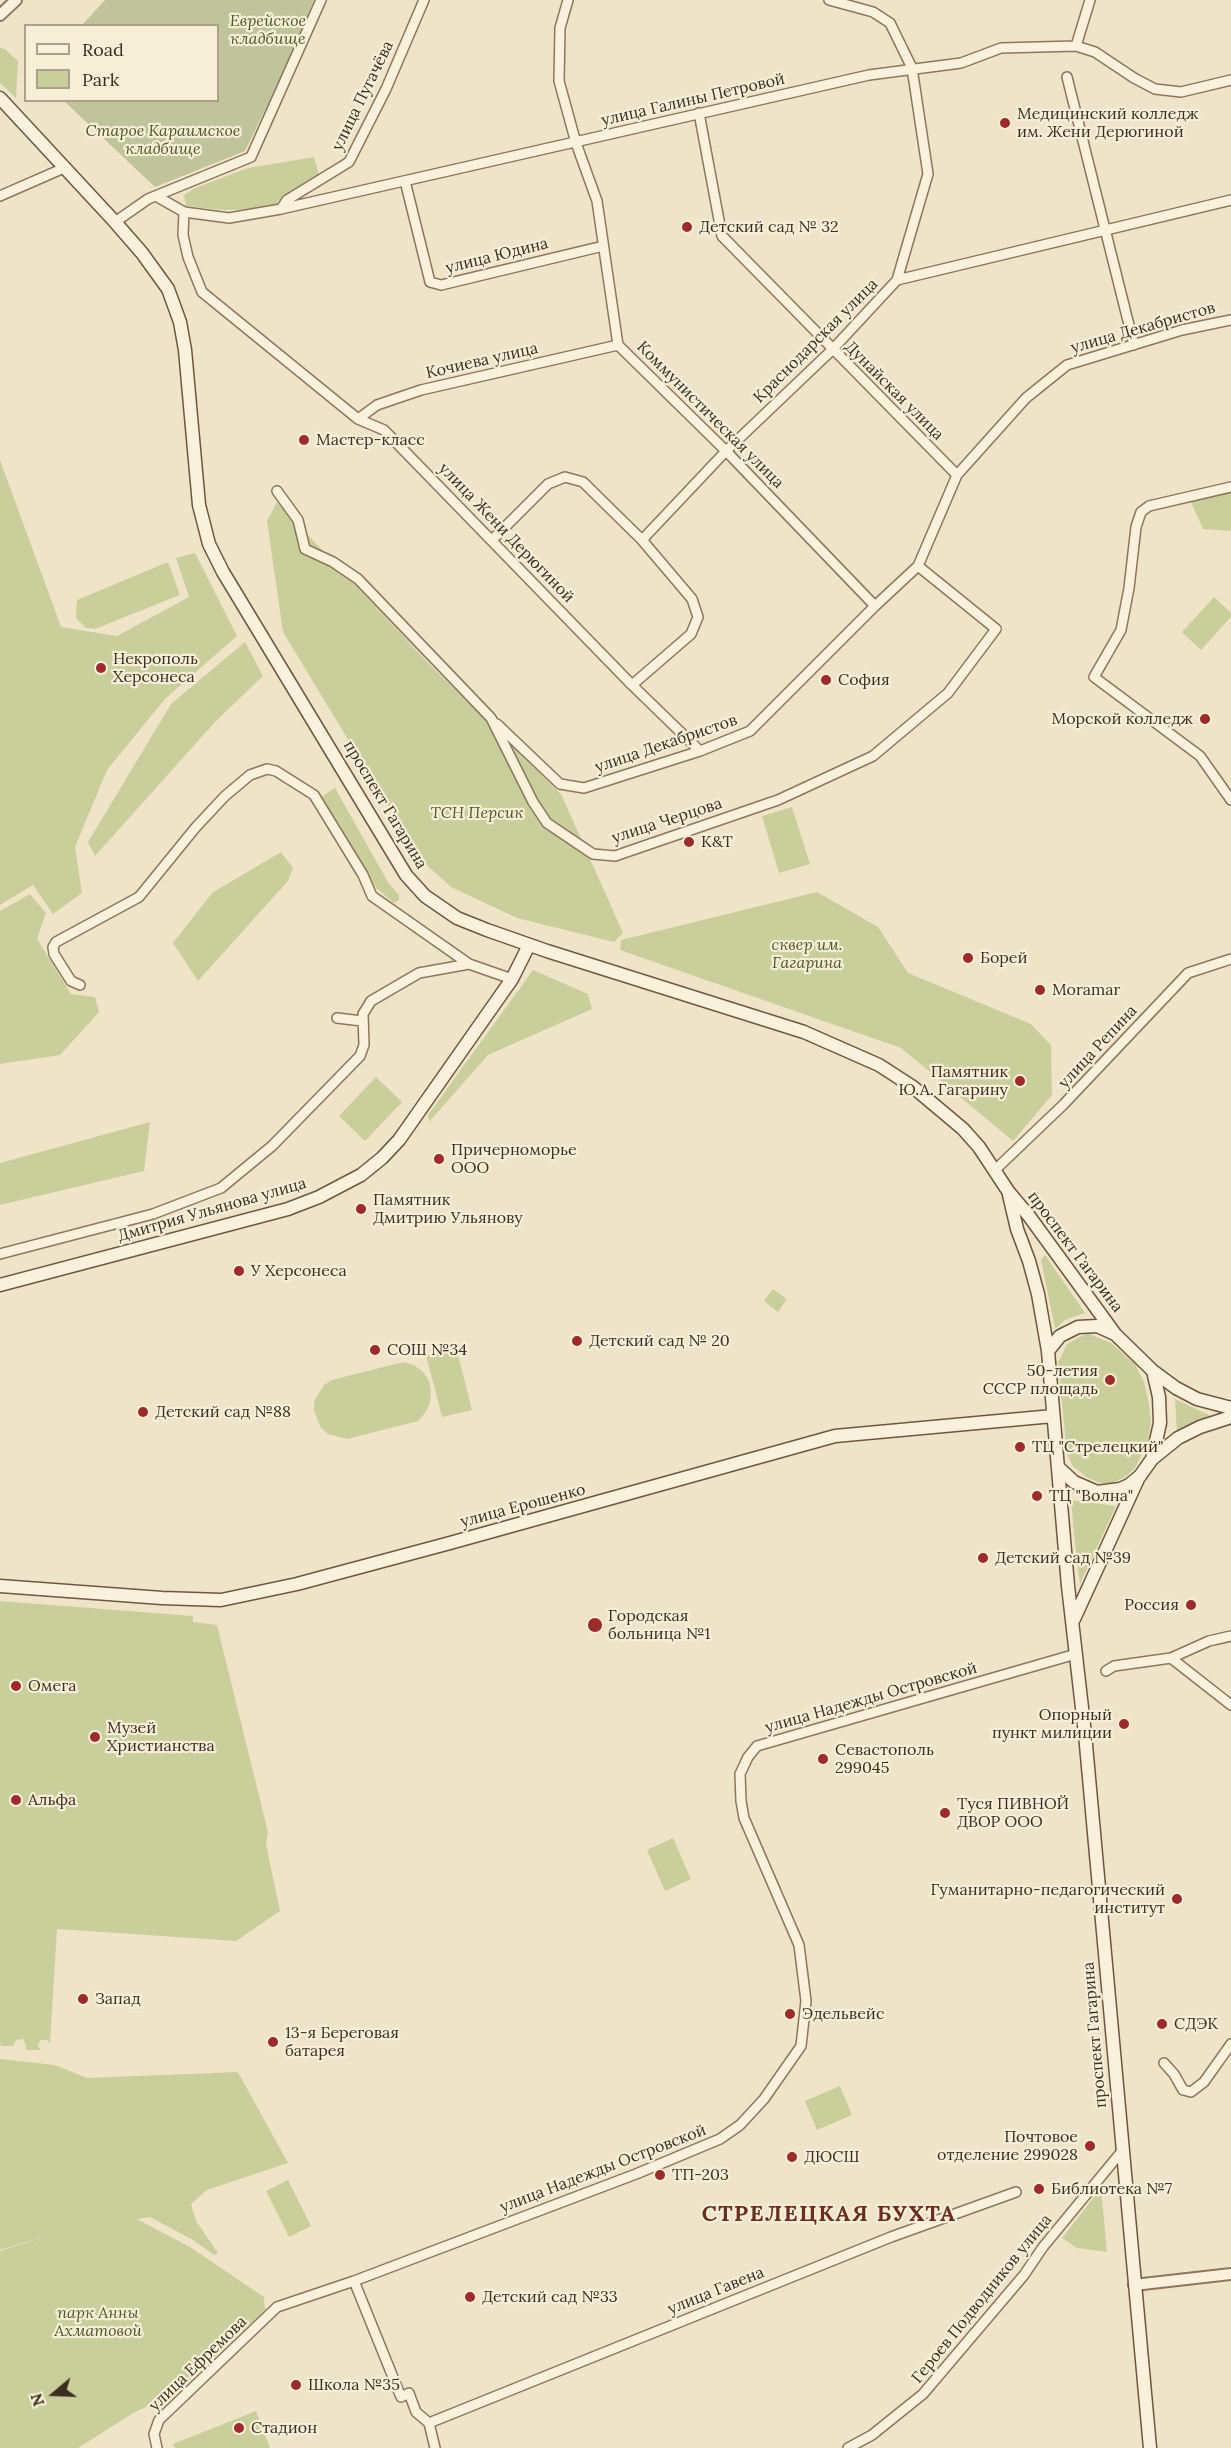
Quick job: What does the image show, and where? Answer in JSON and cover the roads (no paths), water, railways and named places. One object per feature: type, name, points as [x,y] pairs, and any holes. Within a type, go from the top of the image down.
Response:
[{"type":"main road","name":"проспект Гагарина","points":[[0,98],[115,222],[142,253],[168,289],[180,322],[185,350],[192,407],[199,505],[209,544],[223,572],[406,875],[425,896],[457,918],[529,945],[804,1032],[879,1065],[913,1087],[963,1129],[979,1147],[1008,1191],[1029,1216],[1115,1334]]},
{"type":"main road","name":"Дмитрия Ульянова улица","points":[[0,1285],[288,1209],[319,1197],[361,1175],[399,1140],[512,979],[529,945]]},
{"type":"main road","name":"проспект Гагарина","points":[[1008,1191],[1017,1229],[1038,1294],[1048,1351]]},
{"type":"main road","points":[[1231,1408],[1197,1399],[1176,1388],[1153,1371],[1115,1334],[1097,1326],[1078,1327],[1060,1336],[1048,1351],[1060,1469],[1074,1482],[1097,1492],[1120,1489],[1140,1476],[1152,1459],[1178,1438],[1200,1427],[1231,1417]]},
{"type":"main road","points":[[1152,1459],[1160,1423],[1159,1397],[1153,1371]]},
{"type":"main road","name":"улица Ерошенко","points":[[0,1586],[221,1600],[297,1584],[835,1436],[1053,1416]]},
{"type":"main road","name":"проспект Гагарина","points":[[1060,1469],[1068,1576],[1150,2448]]},
{"type":"main road","name":"проспект Гагарина","points":[[1073,1620],[1140,1476]]},
{"type":"street","points":[[0,15],[16,0]]},
{"type":"street","points":[[115,222],[156,196],[251,158],[321,0]]},
{"type":"street","name":"улица Пугачёва","points":[[281,209],[287,200],[349,162],[386,89],[424,0]]},
{"type":"street","name":"Коммунистическая улица","points":[[568,0],[560,28],[559,81],[576,143],[597,201],[618,345],[726,451],[875,606]]},
{"type":"street","points":[[829,0],[873,12],[891,23],[912,68],[928,174],[897,280]]},
{"type":"street","points":[[1076,46],[1090,0]]},
{"type":"street","name":"улица Галины Петровой","points":[[156,196],[184,212],[229,218],[281,209],[869,75],[962,63],[1001,48],[1076,46],[1095,52],[1134,78],[1155,88],[1180,92],[1231,80]]},
{"type":"street","points":[[1067,77],[1134,345]]},
{"type":"street","name":"Дунайская улица","points":[[699,113],[722,236],[957,475]]},
{"type":"street","points":[[0,196],[64,168]]},
{"type":"street","name":"улица Юдина","points":[[405,181],[430,282],[441,285],[603,246]]},
{"type":"street","name":"Краснодарская улица","points":[[642,540],[726,451],[832,350],[897,280],[1231,200]]},
{"type":"street","name":"улица Жени Дерюгиной","points":[[184,212],[183,235],[188,257],[202,291],[358,419],[384,430],[632,685],[700,751]]},
{"type":"street","name":"улица Декабристов","points":[[491,718],[560,784],[584,788],[700,751],[750,732],[918,566],[957,475],[1026,398],[1067,365],[1182,330],[1231,320]]},
{"type":"street","name":"Кочиева улица","points":[[358,419],[377,405],[421,390],[618,345]]},
{"type":"street","points":[[492,540],[548,484],[565,477],[583,482],[642,540],[692,599],[698,617],[691,634],[632,685]]},
{"type":"street","points":[[1231,487],[1149,506],[1141,512],[1136,527],[1130,588],[1121,630],[1094,676],[1200,756],[1231,800]]},
{"type":"street","name":"улица Черцова","points":[[277,491],[298,520],[305,549],[333,562],[358,579],[491,718],[533,802],[547,823],[594,854],[615,856],[778,800],[873,756],[948,693],[996,629],[918,566]]},
{"type":"street","points":[[80,985],[71,981],[54,954],[54,944],[139,897],[196,827],[225,796],[249,775],[267,769],[276,771],[314,795],[363,875],[372,896],[469,964],[512,979]]},
{"type":"street","name":"улица Репина","points":[[995,1170],[1066,1102],[1188,973],[1231,959]]},
{"type":"street","points":[[0,1254],[153,1214],[221,1188],[272,1146],[360,1056],[364,1045],[362,1021],[366,1007],[371,1001],[419,973],[469,964]]},
{"type":"street","points":[[337,1018],[362,1021]]},
{"type":"street","points":[[1106,1671],[1114,1666],[1171,1658],[1209,1641],[1231,1636]]},
{"type":"street","name":"улица Надежды Островской","points":[[278,2307],[354,2281],[636,2174],[720,2139],[740,2125],[764,2100],[801,2046],[806,2001],[800,1945],[744,1818],[740,1774],[748,1757],[758,1746],[1076,1654]]},
{"type":"street","points":[[1171,1658],[1231,1705]]},
{"type":"street","points":[[1164,2062],[1183,2090],[1191,2091],[1204,2082],[1231,2044]]},
{"type":"street","name":"Героев Подводников улица","points":[[848,2448],[872,2435],[923,2394],[1024,2275],[1043,2247],[1122,2151]]},
{"type":"street","name":"улица Гавена","points":[[429,2422],[891,2237],[1016,2192]]},
{"type":"street","points":[[1134,2285],[1231,2274]]},
{"type":"street","points":[[354,2281],[401,2397],[409,2393],[416,2412],[429,2422],[435,2448]]},
{"type":"street","name":"улица Ефремова","points":[[157,2448],[154,2434],[159,2420],[278,2307]]},
{"type":"place","name":"Медицинский колледж им. Жени Дерюгиной","points":[[1005,123]]},
{"type":"place","name":"Детский сад № 32","points":[[687,227]]},
{"type":"place","name":"Мастер-класс","points":[[304,440]]},
{"type":"place","name":"Некрополь Херсонеса","points":[[101,668]]},
{"type":"place","name":"София","points":[[826,680]]},
{"type":"place","name":"Морской колледж","points":[[1205,719]]},
{"type":"place","name":"К&Т","points":[[689,842]]},
{"type":"place","name":"Борей","points":[[968,958]]},
{"type":"place","name":"Moramar","points":[[1040,990]]},
{"type":"place","name":"Памятник Ю.А. Гагарину","points":[[1020,1081]]},
{"type":"place","name":"Причерноморье ООО","points":[[439,1159]]},
{"type":"place","name":"Памятник Дмитрию Ульянову","points":[[361,1209]]},
{"type":"place","name":"У Херсонеса","points":[[239,1271]]},
{"type":"place","name":"Детский сад № 20","points":[[577,1341]]},
{"type":"place","name":"СОШ №34","points":[[375,1350]]},
{"type":"place","name":"50-летия СССР площадь","points":[[1110,1380]]},
{"type":"place","name":"Детский сад №88","points":[[143,1412]]},
{"type":"place","name":"ТЦ \"Стрелецкий\"","points":[[1020,1447]]},
{"type":"place","name":"ТЦ \"Волна\"","points":[[1037,1496]]},
{"type":"place","name":"Детский сад №39","points":[[983,1558]]},
{"type":"place","name":"Россия","points":[[1191,1605]]},
{"type":"place","name":"Городская больница №1","points":[[595,1625]]},
{"type":"place","name":"Омега","points":[[16,1686]]},
{"type":"place","name":"Опорный пункт милиции","points":[[1124,1724]]},
{"type":"place","name":"Музей Христианства","points":[[95,1737]]},
{"type":"place","name":"Севастополь 299045","points":[[823,1759]]},
{"type":"place","name":"Альфа","points":[[16,1800]]},
{"type":"place","name":"Туся ПИВНОЙ ДВОР ООО","points":[[945,1813]]},
{"type":"place","name":"Гуманитарно-педагогический институт","points":[[1177,1899]]},
{"type":"place","name":"Запад","points":[[83,1999]]},
{"type":"place","name":"Эдельвейс","points":[[790,2014]]},
{"type":"place","name":"СДЭК","points":[[1162,2024]]},
{"type":"place","name":"13-я Береговая батарея","points":[[273,2042]]},
{"type":"place","name":"Почтовое отделение 299028","points":[[1090,2146]]},
{"type":"place","name":"ДЮСШ","points":[[792,2157]]},
{"type":"place","name":"ТП-203","points":[[660,2175]]},
{"type":"place","name":"Библиотека №7","points":[[1039,2189]]},
{"type":"place","name":"Детский сад №33","points":[[470,2297]]},
{"type":"place","name":"Школа №35","points":[[296,2385]]},
{"type":"place","name":"Стадион","points":[[239,2428]]},
{"type":"district","name":"СТРЕЛЕЦКАЯ БУХТА","points":[[829,2215]]},
{"type":"park label","name":"Еврейское кладбище","points":[[268,30]]},
{"type":"park label","name":"Старое Караимское кладбище","points":[[163,140]]},
{"type":"park label","name":"ТСН Персик","points":[[477,813]]},
{"type":"park label","name":"сквер им. Гагарина","points":[[807,954]]},
{"type":"park label","name":"парк Анны Ахматовой","points":[[98,2322]]}]
